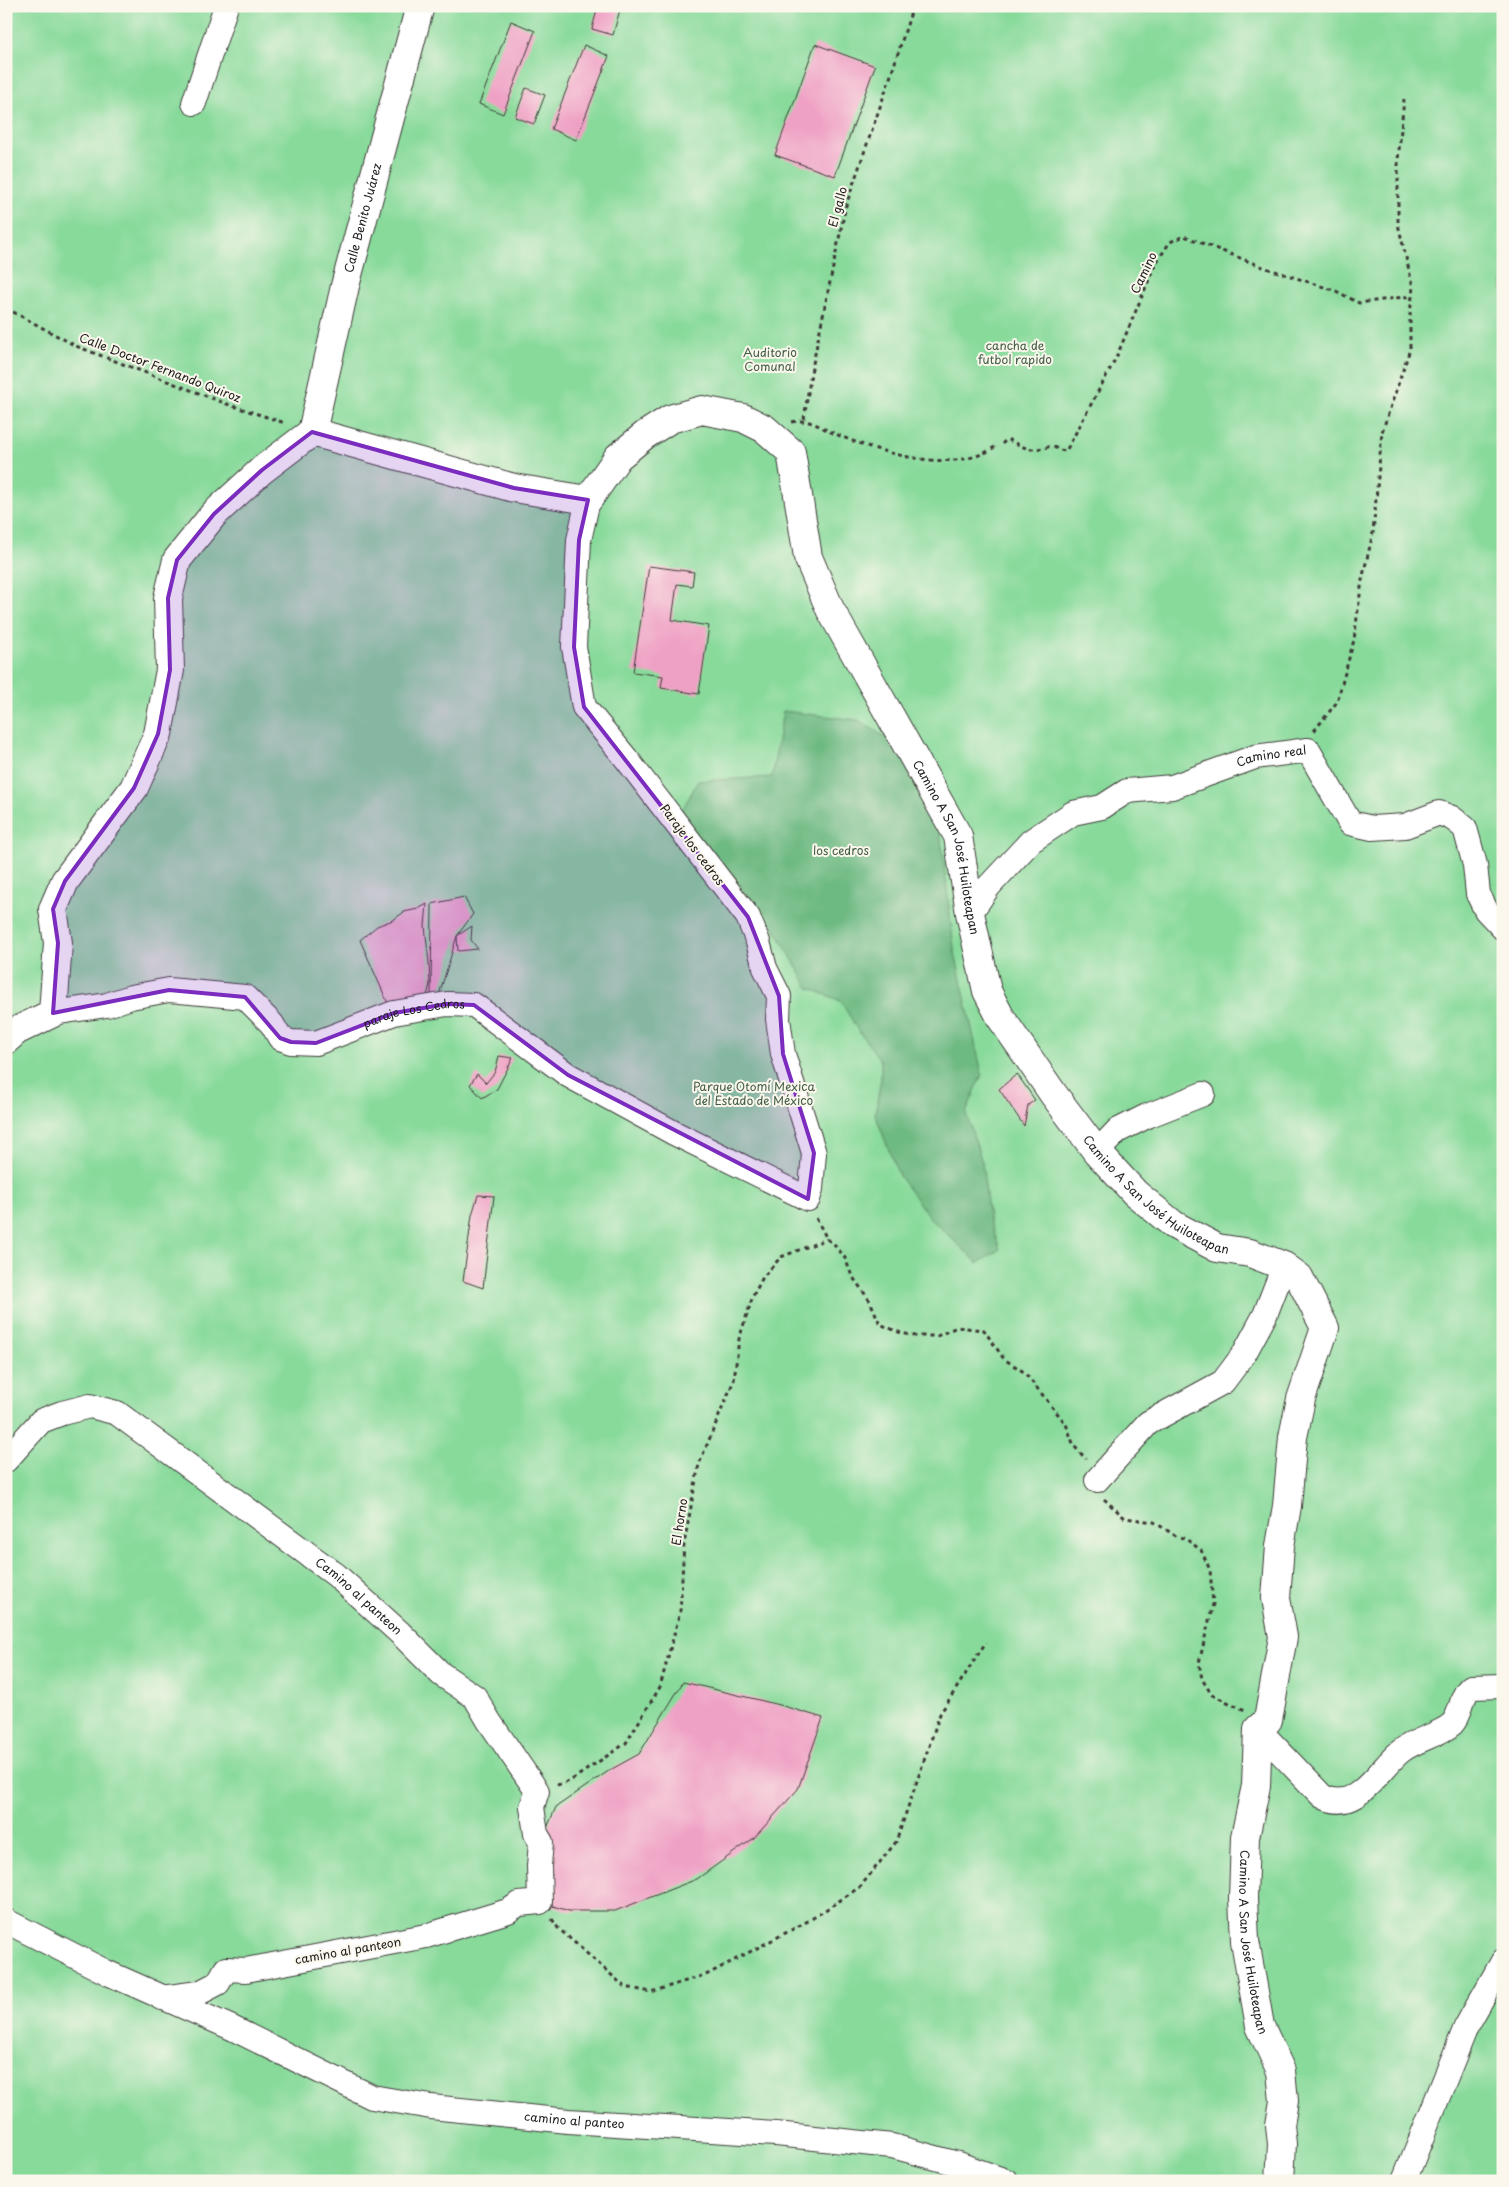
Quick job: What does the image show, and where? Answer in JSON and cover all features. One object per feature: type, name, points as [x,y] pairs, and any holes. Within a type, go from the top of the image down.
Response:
[{"type":"main road","name":"Calle Benito Juárez","points":[[312,432],[345,286],[420,6]]},
{"type":"main road","name":"Camino A San José Huiloteapan","points":[[588,500],[618,458],[645,435],[670,419],[702,410],[743,418],[765,429],[791,452],[808,557],[830,609],[958,836],[970,913],[987,992],[1013,1038],[1097,1152],[1134,1193],[1174,1225],[1217,1248],[1250,1253],[1284,1266],[1299,1277],[1325,1328],[1301,1399],[1292,1438],[1287,1506],[1280,1546],[1276,1598],[1283,1638],[1263,1725],[1256,1786],[1245,1837],[1243,1898],[1245,1941],[1260,2026],[1282,2071],[1284,2101],[1280,2125],[1282,2144],[1280,2181]]},
{"type":"main road","points":[[6,1040],[16,1031],[53,1013],[58,943],[54,908],[65,881],[134,788],[158,734],[170,670],[168,598],[176,560],[214,514],[255,476],[312,432],[514,488],[588,500]]},
{"type":"street","points":[[194,103],[226,6]]},
{"type":"street","name":"Paraje los cedros","points":[[588,500],[579,540],[574,647],[584,707],[625,757],[748,917],[766,968],[779,996],[778,1019],[783,1054],[814,1153],[811,1189],[808,1199]]},
{"type":"street","name":"Camino real","points":[[970,913],[989,886],[1031,840],[1073,814],[1102,807],[1127,791],[1172,787],[1255,757],[1308,750],[1350,824],[1372,828],[1404,826],[1440,813],[1452,818],[1466,828],[1475,865],[1478,894],[1486,910],[1503,928]]},
{"type":"street","name":"paraje Los Cedros","points":[[53,1013],[106,1005],[131,997],[169,990],[245,997],[272,1024],[280,1038],[291,1042],[316,1043],[394,1013],[447,1004],[474,1004],[568,1075],[674,1132],[808,1199]]},
{"type":"street","points":[[1097,1152],[1117,1131],[1147,1116],[1203,1094]]},
{"type":"street","points":[[1097,1480],[1148,1424],[1223,1382],[1244,1354],[1266,1315],[1284,1266]]},
{"type":"street","name":"Camino al panteon","points":[[6,1460],[41,1421],[62,1413],[90,1406],[117,1413],[321,1564],[400,1633],[441,1674],[475,1697],[537,1791]]},
{"type":"street","points":[[1263,1725],[1322,1796],[1335,1801],[1344,1800],[1364,1790],[1401,1751],[1451,1724],[1458,1716],[1465,1695],[1471,1687],[1503,1686]]},
{"type":"street","points":[[537,1791],[532,1807],[536,1834],[541,1842],[538,1866],[540,1902]]},
{"type":"street","name":"camino al panteon","points":[[161,1998],[198,1993],[218,1983],[226,1969],[246,1970],[426,1936],[508,1911],[519,1904],[540,1902]]},
{"type":"street","name":"camino al panteo","points":[[6,1921],[161,1998],[232,2028],[372,2097],[431,2107],[558,2120],[776,2134],[892,2146],[958,2164],[1006,2181]]},
{"type":"street","points":[[1404,2181],[1466,2027],[1503,1961]]},
{"type":"path","name":"El gallo","points":[[804,419],[811,373],[846,204],[913,6]]},
{"type":"path","points":[[1308,750],[1311,744],[1312,733],[1337,702],[1354,640],[1362,580],[1373,533],[1382,432],[1410,349],[1410,315],[1413,287],[1398,224],[1398,160],[1404,99]]},
{"type":"path","name":"Camino","points":[[1002,444],[1007,439],[1020,448],[1042,450],[1052,446],[1066,451],[1116,358],[1156,263],[1170,242],[1184,236],[1263,267],[1336,291],[1359,303],[1412,296]]},
{"type":"path","name":"Calle Doctor Fernando Quiroz","points":[[6,308],[76,346],[226,404],[312,432]]},
{"type":"path","points":[[765,429],[804,419],[874,449],[908,457],[952,460],[986,454],[996,446]]},
{"type":"path","points":[[808,1199],[820,1229],[845,1258],[852,1276],[870,1301],[880,1324],[901,1334],[915,1336],[937,1336],[957,1327],[984,1330],[1004,1359],[1024,1372],[1066,1424],[1074,1446],[1090,1464],[1105,1502],[1125,1518],[1154,1522],[1176,1536],[1186,1539],[1201,1550],[1210,1570],[1213,1604],[1199,1663],[1202,1680],[1212,1695],[1263,1725]]},
{"type":"path","name":"El horno","points":[[537,1791],[570,1781],[626,1743],[660,1687],[680,1612],[684,1544],[699,1464],[734,1380],[739,1338],[753,1296],[763,1277],[782,1257],[827,1239]]},
{"type":"path","points":[[540,1902],[558,1928],[625,1987],[651,1992],[708,1974],[810,1920],[860,1887],[896,1842],[940,1714],[986,1642]]},
{"type":"highlighted area","points":[[312,432],[514,488],[588,500],[579,540],[574,647],[584,707],[748,917],[779,996],[783,1054],[814,1153],[808,1199],[568,1075],[474,1005],[447,1004],[394,1013],[316,1043],[291,1042],[280,1038],[245,997],[169,990],[53,1013],[58,943],[53,909],[65,881],[134,788],[158,734],[170,670],[168,598],[177,560],[214,514],[262,470]]},
{"type":"green space","name":"Parque Otomí Mexica del Estado de México","points":[[6,6],[1503,6],[1503,2181],[6,2181]]},
{"type":"green space","name":"los cedros","points":[[783,711],[858,720],[894,743],[936,798],[954,948],[982,1074],[966,1113],[982,1162],[989,1219],[1000,1249],[978,1263],[930,1218],[899,1176],[875,1114],[881,1078],[881,1061],[857,1029],[841,1001],[809,988],[776,931],[733,876],[695,832],[681,812],[698,781],[772,777]]},
{"type":"building","points":[[598,6],[621,6],[613,35],[592,29]]},
{"type":"building","points":[[511,21],[535,31],[503,114],[479,104]]},
{"type":"building","points":[[815,44],[875,66],[835,176],[775,155]]},
{"type":"building","points":[[584,45],[609,56],[576,140],[551,129]]},
{"type":"building","points":[[526,88],[545,95],[534,124],[515,117]]},
{"type":"building","points":[[649,566],[694,572],[692,586],[677,584],[672,620],[709,626],[699,694],[661,688],[663,676],[633,672]]},
{"type":"building","points":[[464,897],[473,914],[457,936],[439,995],[431,994],[432,904]]},
{"type":"building","points":[[427,904],[425,926],[430,984],[427,996],[390,1008],[360,940],[377,926],[393,920],[404,912],[418,909]]},
{"type":"building","points":[[472,926],[471,940],[478,949],[458,951],[457,936]]},
{"type":"building","points":[[499,1056],[513,1058],[497,1089],[482,1098],[470,1085],[477,1074],[486,1083],[495,1072]]},
{"type":"building","points":[[1017,1074],[1035,1100],[1028,1105],[1024,1126],[999,1089]]},
{"type":"building","points":[[478,1195],[494,1196],[483,1288],[463,1281],[472,1215]]},
{"type":"building","points":[[683,1682],[780,1705],[823,1718],[798,1789],[754,1838],[697,1879],[615,1911],[569,1911],[540,1902],[552,1875],[541,1842],[556,1807],[610,1770],[639,1754]]},
{"type":"park label","name":"cancha de futbol rapido","points":[[1015,353]]},
{"type":"park label","name":"Auditorio Comunal","points":[[770,360]]}]
